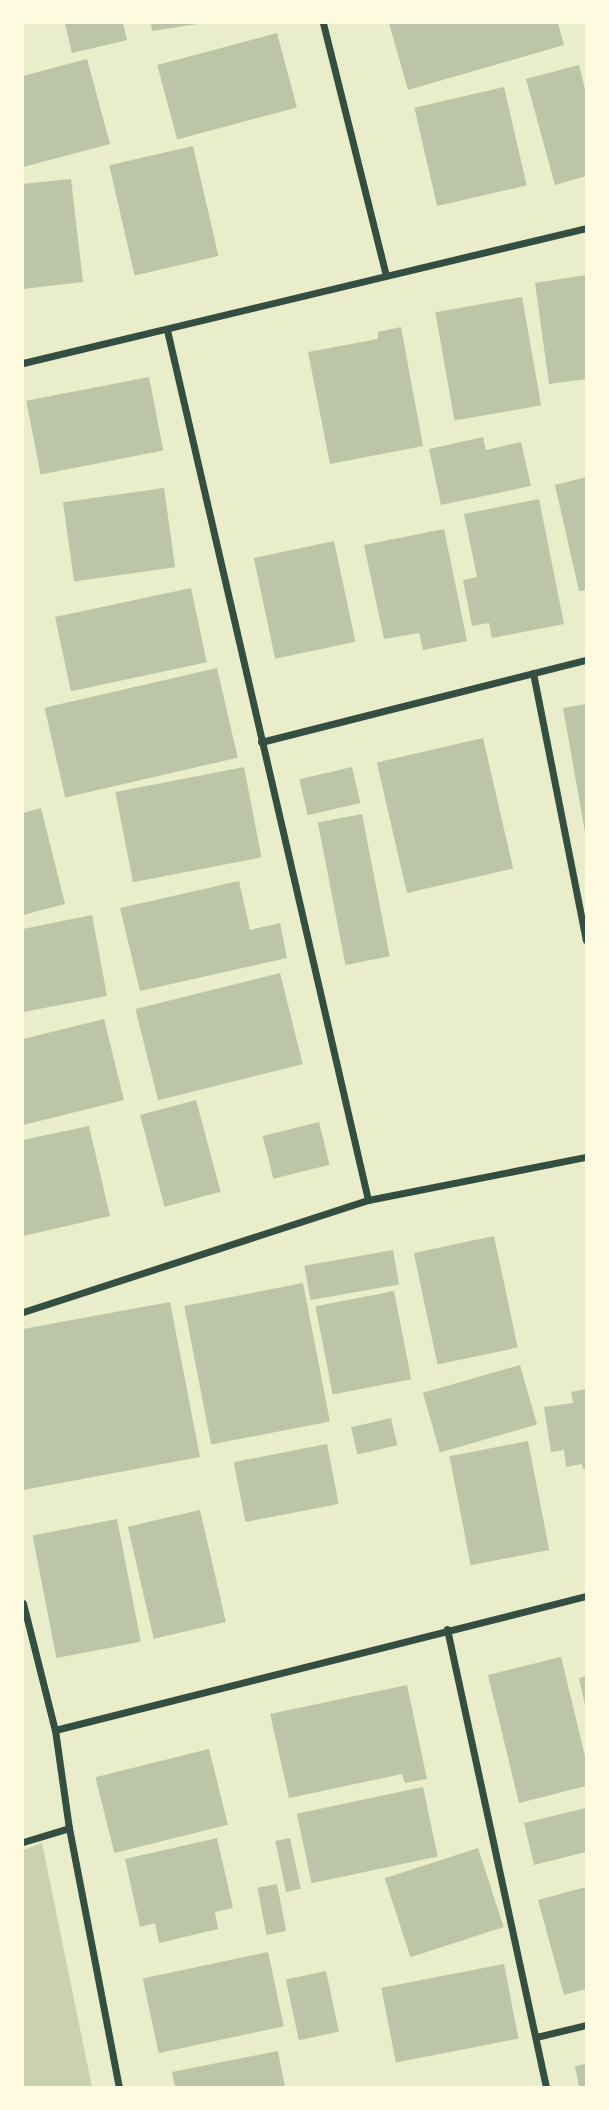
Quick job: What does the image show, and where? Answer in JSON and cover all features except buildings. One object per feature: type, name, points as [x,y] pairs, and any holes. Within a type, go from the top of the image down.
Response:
[{"type":"street","points":[[323,23],[386,275]]},
{"type":"street","points":[[23,363],[586,228]]},
{"type":"street","points":[[167,330],[368,1200]]},
{"type":"street","points":[[261,742],[586,660]]},
{"type":"street","points":[[533,673],[586,940]]},
{"type":"street","points":[[23,1312],[368,1200],[586,1157]]},
{"type":"street","points":[[55,1730],[586,1596]]},
{"type":"street","points":[[23,1603],[55,1730],[69,1828],[119,2087]]},
{"type":"street","points":[[447,1629],[546,2087]]},
{"type":"street","points":[[23,1842],[69,1828]]},
{"type":"street","points":[[536,2037],[586,2025]]},
{"type":"green space","points":[[42,1843],[92,2087],[23,2087],[23,1850]]}]
